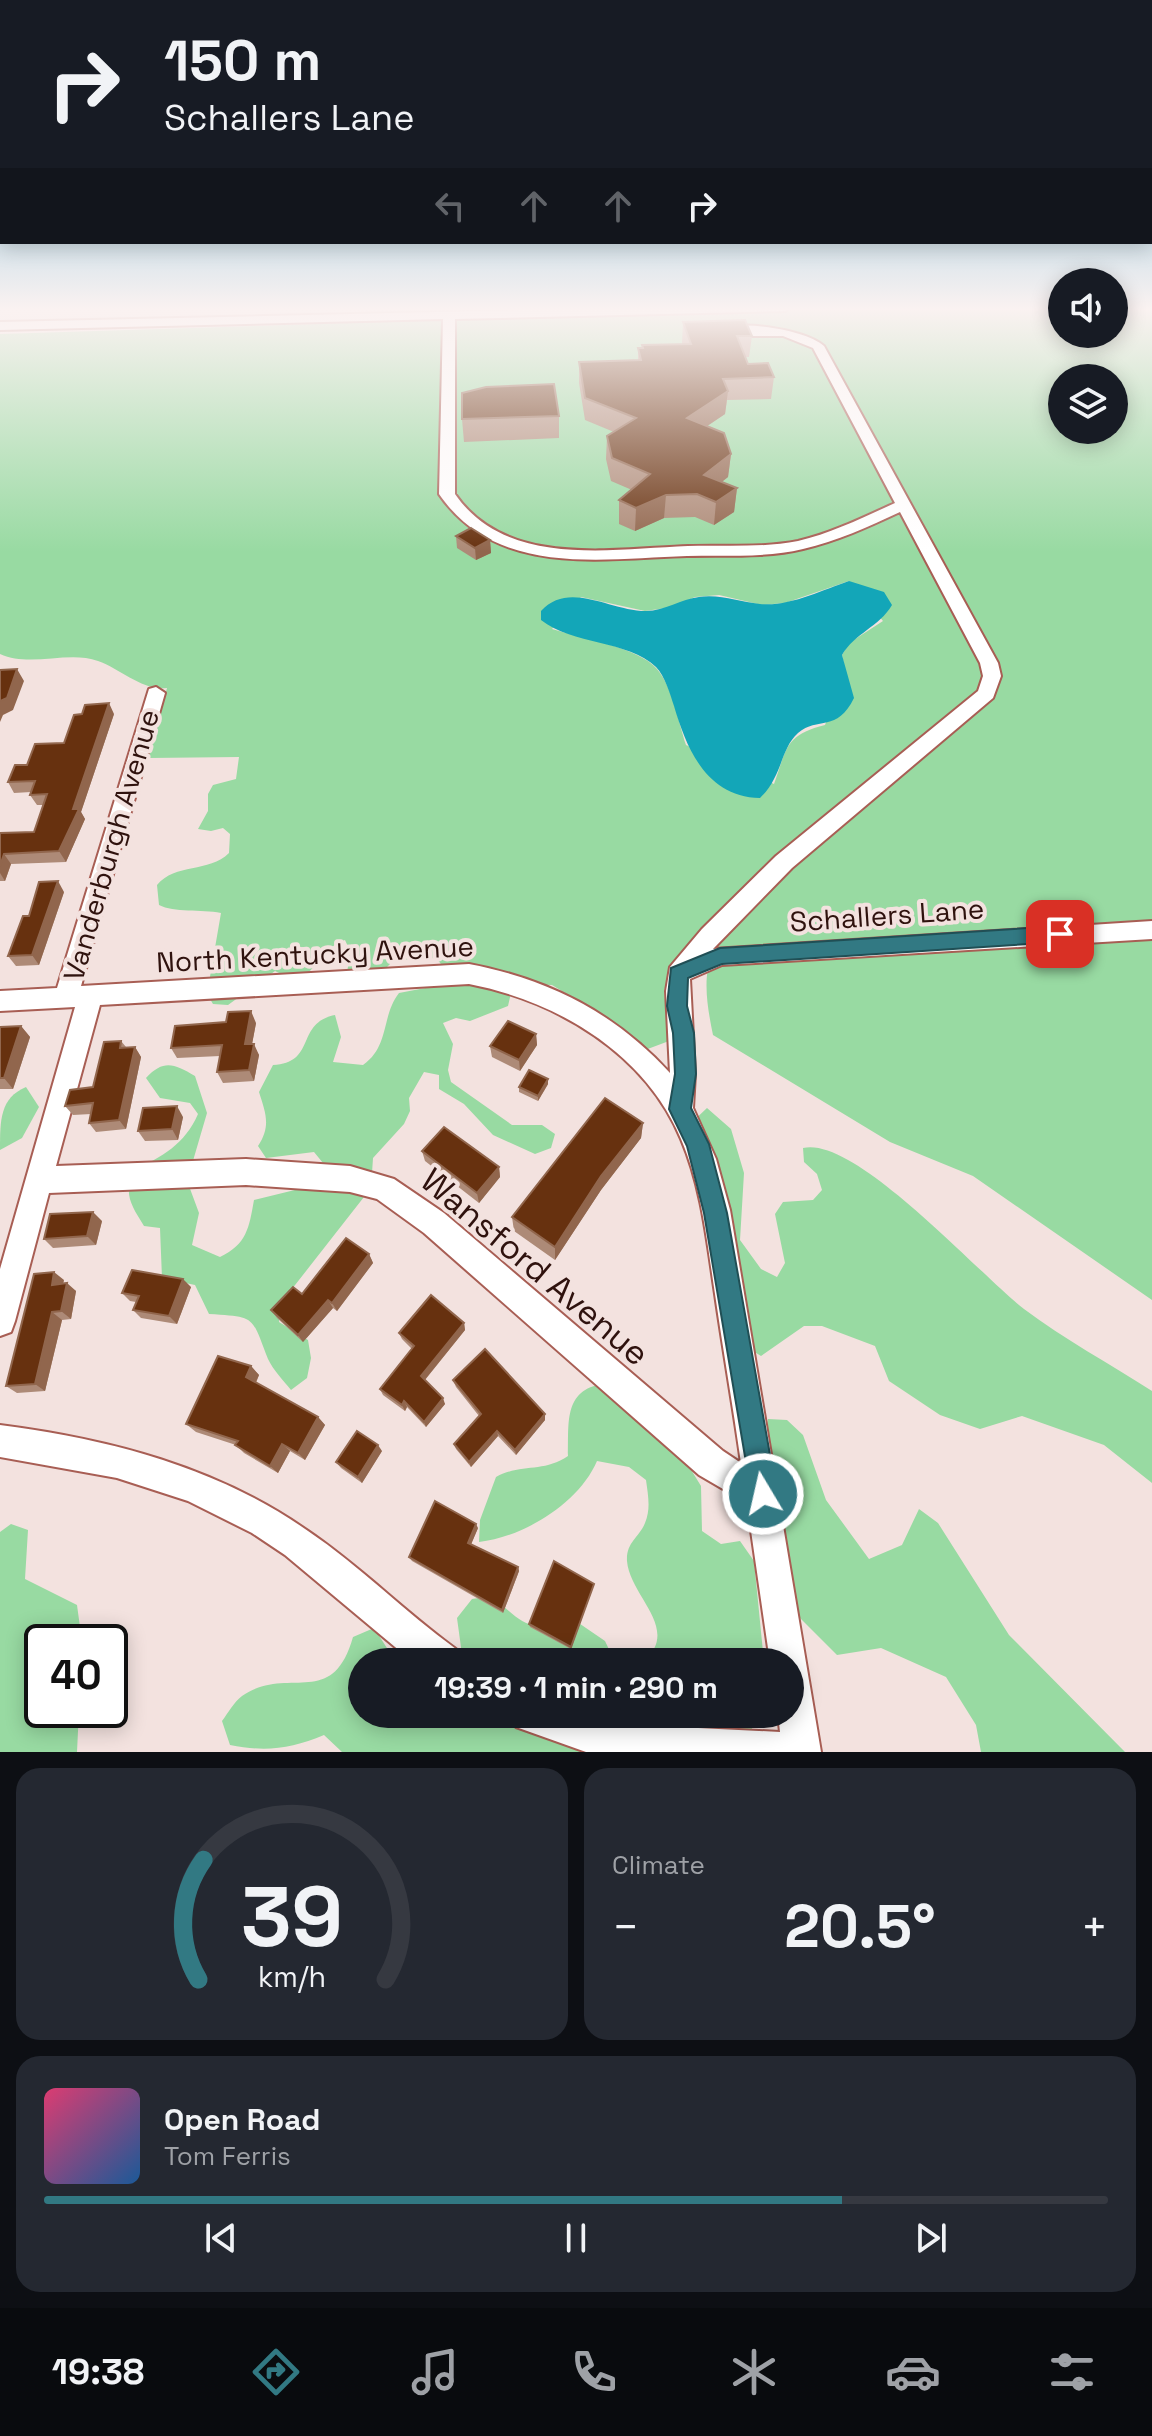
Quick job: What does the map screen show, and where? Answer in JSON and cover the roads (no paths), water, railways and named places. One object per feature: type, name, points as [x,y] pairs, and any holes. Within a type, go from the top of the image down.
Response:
[{"type":"street","points":[[448,389],[447,494],[458,514],[484,533],[512,545],[577,555],[785,548],[819,542],[847,532],[903,505]]},
{"type":"street","points":[[680,1109],[685,1074],[683,1033],[677,1006],[678,974],[707,936],[753,890],[986,694],[992,676],[989,663],[841,389]]},
{"type":"street","name":"Vanderburgh Avenue","points":[[0,1321],[39,1180],[78,996],[156,693]]},
{"type":"street","name":"Schallers Lane","points":[[678,974],[720,956],[1152,930]]},
{"type":"street","name":"North Kentucky Avenue","points":[[0,1001],[441,973],[500,978],[538,988],[598,1025],[639,1058],[680,1109],[698,1144],[716,1213],[786,1648]]},
{"type":"street","name":"Wansford Avenue","points":[[39,1180],[279,1172],[350,1179],[384,1188],[434,1223],[711,1463],[763,1494]]},
{"type":"street","points":[[0,1441],[66,1448],[171,1478],[240,1508],[325,1564],[424,1648]]},
{"type":"street","points":[[572,1728],[628,1739],[793,1752]]},
{"type":"street","points":[[798,1728],[802,1752]]},
{"type":"water","points":[[849,581],[884,592],[892,605],[842,655],[854,698],[841,716],[805,728],[792,739],[773,781],[760,798],[742,796],[726,789],[702,768],[685,739],[667,685],[656,667],[631,652],[568,634],[541,620],[541,611],[552,602],[564,598],[590,599],[646,611],[707,596],[771,604],[805,597]]}]
